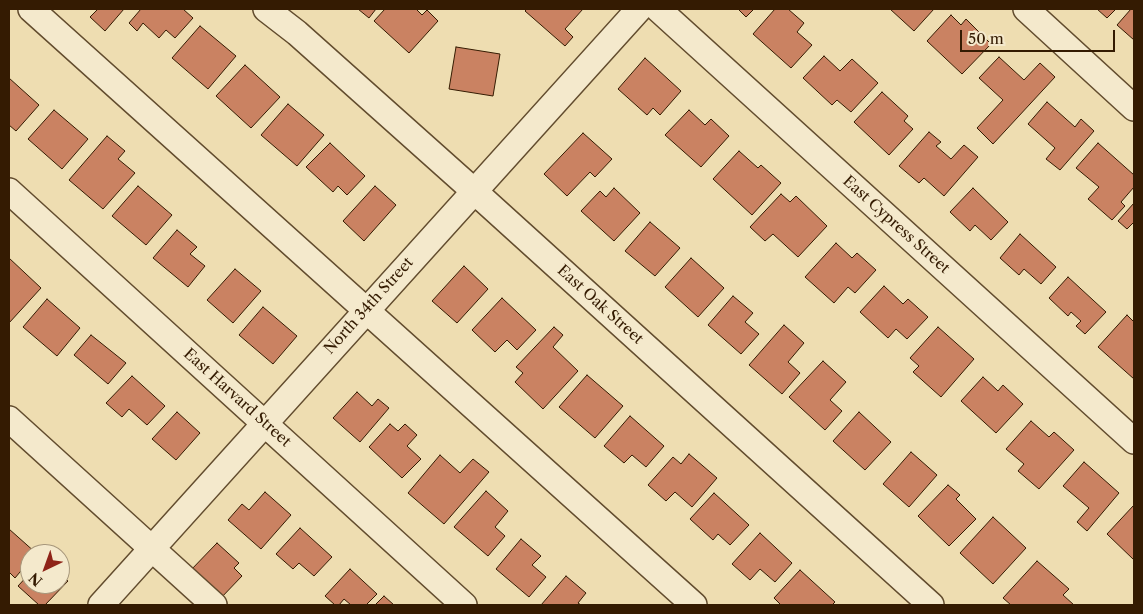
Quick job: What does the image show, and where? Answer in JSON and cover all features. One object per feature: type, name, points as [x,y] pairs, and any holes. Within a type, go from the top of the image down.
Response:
[{"type":"street","points":[[31,9],[694,605]]},
{"type":"street","name":"East Oak Street","points":[[266,9],[297,33],[474,191],[931,605]]},
{"type":"street","name":"North 34th Street","points":[[101,605],[638,9]]},
{"type":"street","name":"East Cypress Street","points":[[658,9],[1134,441]]},
{"type":"street","points":[[1026,9],[1134,108]]},
{"type":"street","name":"East Harvard Street","points":[[9,190],[464,605]]},
{"type":"street","points":[[9,419],[214,605]]},
{"type":"building","points":[[98,9],[124,9],[105,31],[90,17]]},
{"type":"building","points":[[141,9],[183,9],[193,18],[175,38],[166,30],[159,38],[143,23],[137,31],[129,23]]},
{"type":"building","points":[[358,9],[376,9],[369,18]]},
{"type":"building","points":[[385,9],[416,9],[422,15],[427,10],[438,21],[409,53],[374,21]]},
{"type":"building","points":[[527,9],[583,9],[565,29],[573,37],[565,46],[525,11]]},
{"type":"building","points":[[738,9],[754,9],[746,17]]},
{"type":"building","points":[[775,9],[788,9],[804,23],[797,32],[812,45],[791,68],[753,34]]},
{"type":"building","points":[[890,9],[934,9],[914,31]]},
{"type":"building","points":[[1097,9],[1116,9],[1107,18]]},
{"type":"building","points":[[1131,9],[1134,9],[1134,40],[1117,25]]},
{"type":"building","points":[[951,15],[961,25],[966,19],[991,44],[962,74],[927,41]]},
{"type":"building","points":[[200,26],[236,56],[208,89],[172,58]]},
{"type":"building","points":[[456,47],[500,54],[493,96],[449,89]]},
{"type":"building","points":[[824,56],[840,71],[852,59],[878,83],[851,112],[837,100],[832,105],[803,78]]},
{"type":"building","points":[[999,57],[1024,80],[1040,63],[1055,77],[993,144],[977,128],[1003,100],[979,78]]},
{"type":"building","points":[[645,58],[681,91],[660,115],[653,108],[647,115],[618,89]]},
{"type":"building","points":[[245,65],[280,97],[251,128],[216,96]]},
{"type":"building","points":[[9,78],[39,105],[16,131],[9,125]]},
{"type":"building","points":[[882,92],[908,116],[904,121],[913,129],[889,155],[854,122]]},
{"type":"building","points":[[1047,102],[1075,127],[1081,119],[1094,131],[1060,170],[1046,159],[1055,148],[1028,124]]},
{"type":"building","points":[[288,104],[324,135],[297,166],[261,135]]},
{"type":"building","points":[[54,110],[88,139],[62,169],[28,139]]},
{"type":"building","points":[[689,110],[705,125],[711,119],[729,136],[701,167],[665,135]]},
{"type":"building","points":[[929,132],[941,142],[936,146],[951,159],[964,145],[978,157],[944,196],[924,178],[919,183],[899,166]]},
{"type":"building","points":[[583,133],[612,159],[595,177],[590,172],[567,196],[544,174]]},
{"type":"building","points":[[107,136],[125,151],[118,159],[135,173],[103,209],[69,180]]},
{"type":"building","points":[[330,143],[365,176],[347,195],[338,186],[333,192],[306,167]]},
{"type":"building","points":[[1098,143],[1134,175],[1134,187],[1121,202],[1125,206],[1112,220],[1088,199],[1099,187],[1076,168]]},
{"type":"building","points":[[739,151],[758,168],[761,165],[781,183],[752,215],[713,179]]},
{"type":"building","points":[[138,186],[172,215],[146,245],[112,216]]},
{"type":"building","points":[[375,186],[396,205],[364,241],[343,221]]},
{"type":"building","points":[[614,188],[640,213],[614,241],[581,211],[600,191],[606,197]]},
{"type":"building","points":[[973,188],[1008,222],[991,240],[975,225],[970,231],[950,212]]},
{"type":"building","points":[[781,194],[790,202],[796,196],[827,226],[798,257],[773,234],[765,241],[750,227]]},
{"type":"building","points":[[1134,203],[1134,222],[1127,229],[1118,221]]},
{"type":"building","points":[[650,222],[680,248],[655,276],[625,251]]},
{"type":"building","points":[[177,230],[197,247],[190,254],[205,266],[188,287],[153,258]]},
{"type":"building","points":[[1020,234],[1056,267],[1041,284],[1024,269],[1019,275],[1000,258]]},
{"type":"building","points":[[836,243],[852,258],[857,253],[876,270],[855,293],[848,287],[834,303],[805,277]]},
{"type":"building","points":[[9,258],[41,288],[9,323]]},
{"type":"building","points":[[691,258],[724,288],[698,317],[665,287]]},
{"type":"building","points":[[464,266],[488,289],[457,323],[432,301]]},
{"type":"building","points":[[235,269],[261,291],[233,323],[207,300]]},
{"type":"building","points":[[1068,277],[1106,312],[1085,334],[1076,326],[1081,321],[1071,312],[1068,316],[1049,298]]},
{"type":"building","points":[[884,286],[903,304],[908,299],[928,317],[907,339],[896,329],[888,338],[860,312]]},
{"type":"building","points":[[733,296],[753,313],[745,322],[759,334],[741,354],[708,325]]},
{"type":"building","points":[[502,298],[536,330],[517,350],[507,340],[495,352],[472,330]]},
{"type":"building","points":[[47,299],[80,328],[57,356],[23,327]]},
{"type":"building","points":[[263,307],[297,336],[273,364],[239,335]]},
{"type":"building","points":[[1127,315],[1134,322],[1134,379],[1098,347]]},
{"type":"building","points":[[784,325],[804,343],[788,362],[800,373],[782,394],[749,365]]},
{"type":"building","points":[[554,327],[563,335],[553,347],[578,371],[543,409],[515,382],[523,373],[516,367]]},
{"type":"building","points":[[938,327],[974,359],[941,397],[913,372],[919,366],[910,358]]},
{"type":"building","points":[[91,335],[126,363],[108,384],[74,355]]},
{"type":"building","points":[[823,361],[846,382],[830,400],[842,411],[825,430],[789,397]]},
{"type":"building","points":[[587,375],[623,406],[595,438],[559,407]]},
{"type":"building","points":[[132,376],[165,406],[147,425],[129,409],[122,417],[106,403]]},
{"type":"building","points":[[983,377],[998,391],[1003,385],[1023,404],[996,433],[961,401]]},
{"type":"building","points":[[357,392],[372,406],[378,399],[389,408],[360,442],[333,418]]},
{"type":"building","points":[[177,412],[200,433],[176,460],[152,439]]},
{"type":"building","points":[[859,412],[891,442],[865,470],[833,441]]},
{"type":"building","points":[[630,416],[664,446],[646,467],[632,455],[624,463],[604,446]]},
{"type":"building","points":[[1031,421],[1049,437],[1054,432],[1074,450],[1039,489],[1018,471],[1024,464],[1006,449]]},
{"type":"building","points":[[390,424],[398,431],[405,424],[417,435],[407,446],[421,459],[402,478],[369,447]]},
{"type":"building","points":[[911,452],[937,475],[909,507],[883,484]]},
{"type":"building","points":[[689,454],[717,478],[692,507],[675,492],[666,501],[648,485],[673,457],[681,464]]},
{"type":"building","points":[[440,455],[460,473],[473,459],[489,472],[444,524],[408,493]]},
{"type":"building","points":[[1084,462],[1119,493],[1087,531],[1077,522],[1089,508],[1063,486]]},
{"type":"building","points":[[948,485],[960,495],[956,499],[976,519],[949,546],[918,516]]},
{"type":"building","points":[[486,491],[508,511],[495,527],[505,536],[488,556],[454,527]]},
{"type":"building","points":[[265,492],[291,515],[261,549],[228,520],[242,504],[249,510]]},
{"type":"building","points":[[714,493],[749,525],[730,545],[718,534],[713,540],[690,519]]},
{"type":"building","points":[[1134,505],[1134,560],[1107,534]]},
{"type":"building","points":[[993,517],[1026,548],[993,584],[960,553]]},
{"type":"building","points":[[300,528],[332,557],[314,576],[299,563],[293,569],[276,554]]},
{"type":"building","points":[[9,529],[26,544],[20,544],[20,572],[15,578],[9,572]]},
{"type":"building","points":[[760,533],[792,563],[775,582],[760,569],[750,580],[732,564]]},
{"type":"building","points":[[521,539],[541,556],[532,565],[546,577],[529,597],[496,569]]},
{"type":"building","points":[[217,543],[239,563],[234,568],[242,576],[219,600],[189,572]]},
{"type":"building","points":[[1037,561],[1069,589],[1063,595],[1074,605],[1011,605],[1003,598]]},
{"type":"building","points":[[350,569],[377,594],[366,605],[351,605],[344,599],[339,605],[335,605],[325,596]]},
{"type":"building","points":[[800,570],[835,602],[832,605],[781,605],[774,598]]},
{"type":"building","points":[[566,576],[586,593],[578,603],[581,605],[541,605]]},
{"type":"building","points":[[27,594],[56,594],[45,605],[39,605]]},
{"type":"building","points":[[384,596],[394,605],[375,605]]}]
